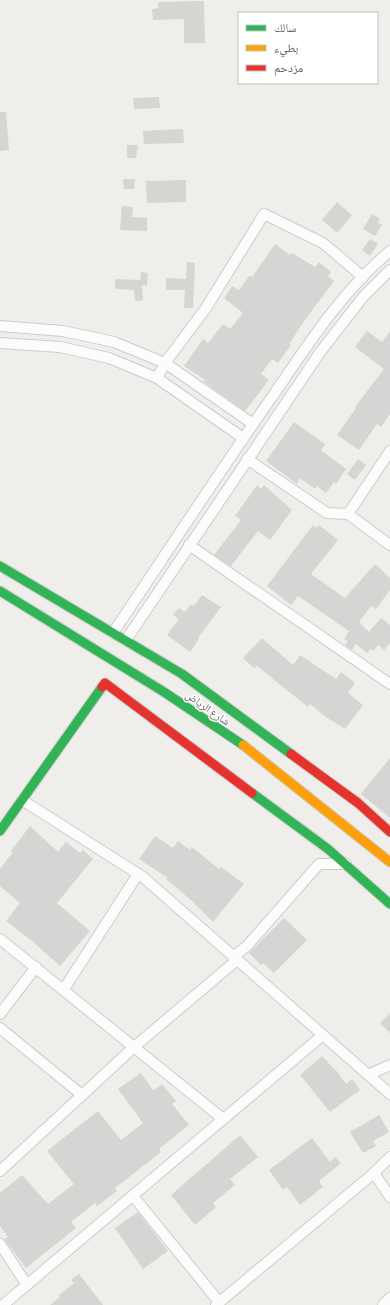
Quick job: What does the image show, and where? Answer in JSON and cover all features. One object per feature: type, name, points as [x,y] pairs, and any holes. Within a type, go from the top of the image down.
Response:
[{"type":"main road","name":"شارع الرياض","points":[[0,566],[182,674],[358,803],[390,832]]},
{"type":"main road","name":"شارع الرياض","points":[[2,594],[164,692],[209,723],[248,750],[378,851],[390,862]]},
{"type":"main road","points":[[0,831],[105,683],[328,849],[390,904]]},
{"type":"street","points":[[157,378],[165,363],[206,308],[264,214],[323,243],[363,276]]},
{"type":"street","points":[[113,633],[243,438],[309,343],[352,287],[390,251]]},
{"type":"street","points":[[126,640],[321,351],[363,297],[390,270]]},
{"type":"street","points":[[0,326],[63,331],[114,342],[165,363],[253,424]]},
{"type":"street","points":[[0,343],[60,347],[102,357],[157,378],[243,438]]},
{"type":"street","points":[[348,514],[390,451]]},
{"type":"street","points":[[247,459],[327,513],[348,514],[390,545]]},
{"type":"street","points":[[189,545],[388,680]]},
{"type":"street","points":[[22,800],[138,874],[390,1094]]},
{"type":"street","points":[[0,1171],[134,1047],[235,959],[319,864],[346,864]]},
{"type":"street","points":[[64,989],[138,874]]},
{"type":"street","points":[[0,939],[64,989],[223,1120]]},
{"type":"street","points":[[0,1014],[36,967]]},
{"type":"street","points":[[0,1028],[82,1095]]},
{"type":"street","points":[[3,1305],[323,1035]]},
{"type":"street","points":[[368,1075],[390,1065]]},
{"type":"street","points":[[133,1196],[217,1304],[374,1173],[390,1157]]},
{"type":"street","points":[[374,1173],[390,1197]]},
{"type":"street","points":[[0,1244],[27,1285]]},
{"type":"street","points":[[383,1305],[390,1298]]},
{"type":"building","points":[[204,1],[205,43],[184,43],[184,19],[153,20],[152,9],[158,8],[158,2]]},
{"type":"building","points":[[159,97],[160,108],[134,109],[133,98]]},
{"type":"building","points":[[0,112],[6,112],[9,150],[0,151]]},
{"type":"building","points":[[183,129],[184,143],[144,144],[143,131]]},
{"type":"building","points":[[127,145],[138,145],[136,158],[127,158]]},
{"type":"building","points":[[123,179],[135,179],[134,189],[124,189]]},
{"type":"building","points":[[186,180],[186,202],[147,203],[146,181]]},
{"type":"building","points":[[337,202],[352,215],[337,233],[322,220]]},
{"type":"building","points":[[122,206],[133,207],[132,217],[147,218],[147,231],[120,230]]},
{"type":"building","points":[[372,214],[380,219],[378,223],[382,225],[375,236],[363,229]]},
{"type":"building","points":[[370,239],[378,244],[370,256],[362,250]]},
{"type":"building","points":[[275,244],[290,255],[292,253],[315,267],[319,262],[331,272],[328,276],[334,281],[307,317],[289,344],[291,345],[278,363],[272,359],[261,374],[269,380],[245,411],[204,382],[205,380],[184,366],[203,339],[208,343],[223,324],[230,329],[243,313],[224,298],[232,286],[239,290],[250,275],[252,277]]},
{"type":"building","points":[[187,262],[195,263],[193,308],[184,308],[185,290],[166,290],[166,278],[186,279]]},
{"type":"building","points":[[141,272],[148,273],[147,286],[142,285],[143,300],[135,301],[134,290],[115,289],[115,279],[140,280]]},
{"type":"building","points":[[367,331],[382,342],[390,331],[390,414],[381,427],[377,424],[359,450],[337,435],[356,408],[355,407],[384,369],[355,347]]},
{"type":"building","points":[[294,422],[325,444],[321,450],[346,469],[336,484],[334,482],[326,493],[317,486],[315,489],[300,478],[297,484],[266,461]]},
{"type":"building","points":[[358,459],[366,465],[355,480],[347,474]]},
{"type":"building","points":[[257,485],[261,489],[264,485],[292,510],[270,540],[258,531],[231,566],[214,555],[241,520],[235,516]]},
{"type":"building","points":[[313,525],[317,528],[319,525],[338,540],[311,574],[345,598],[375,564],[390,578],[390,590],[376,609],[371,606],[359,622],[369,632],[381,618],[390,625],[390,643],[384,650],[378,645],[373,651],[371,649],[367,653],[356,644],[352,650],[345,645],[348,641],[344,639],[349,631],[298,596],[291,605],[267,586]]},
{"type":"building","points":[[202,595],[221,607],[198,638],[199,639],[190,652],[167,635],[179,619],[173,615],[179,608],[185,612],[191,604],[194,606]]},
{"type":"building","points":[[262,638],[293,665],[300,655],[336,679],[341,672],[355,683],[348,693],[363,705],[345,729],[326,717],[310,704],[308,707],[257,666],[254,668],[243,658]]},
{"type":"building","points":[[390,758],[390,818],[361,794]]},
{"type":"building","points":[[30,826],[58,852],[66,842],[80,853],[83,850],[93,859],[57,903],[90,931],[60,966],[6,921],[20,903],[0,886],[0,869],[13,852],[11,851]]},
{"type":"building","points":[[155,836],[173,848],[178,841],[190,850],[192,847],[219,869],[221,867],[244,884],[213,922],[192,901],[166,879],[168,878],[139,859]]},
{"type":"building","points":[[284,918],[307,940],[274,973],[263,963],[261,965],[249,953]]},
{"type":"building","points":[[390,1013],[390,1033],[380,1023]]},
{"type":"building","points":[[322,1056],[336,1070],[346,1084],[352,1079],[360,1090],[330,1112],[300,1075]]},
{"type":"building","points":[[141,1073],[152,1089],[154,1090],[162,1084],[176,1101],[172,1104],[189,1125],[159,1149],[161,1152],[115,1188],[117,1191],[97,1206],[95,1203],[71,1222],[76,1228],[26,1268],[4,1239],[8,1237],[0,1226],[0,1193],[22,1175],[48,1204],[74,1184],[47,1151],[98,1111],[121,1140],[143,1123],[118,1089]]},
{"type":"building","points":[[379,1115],[389,1132],[373,1141],[376,1146],[363,1153],[350,1132]]},
{"type":"building","points":[[240,1135],[258,1157],[230,1179],[235,1185],[213,1203],[216,1207],[195,1225],[171,1195]]},
{"type":"building","points":[[312,1138],[330,1162],[335,1157],[341,1163],[319,1181],[323,1187],[300,1205],[287,1187],[283,1190],[269,1170]]},
{"type":"building","points":[[138,1212],[168,1251],[143,1269],[115,1228]]},
{"type":"building","points":[[79,1274],[103,1305],[50,1305],[60,1297],[59,1295],[74,1283],[71,1280]]},
{"type":"traffic: fast","points":[[0,566],[182,674],[291,754]]},
{"type":"traffic: fast","points":[[0,591],[164,692],[243,745]]},
{"type":"traffic: fast","points":[[0,831],[102,687]]},
{"type":"traffic: fast","points":[[252,793],[328,849],[390,904]]},
{"type":"traffic: slow","points":[[243,745],[390,862]]},
{"type":"traffic: jam","points":[[102,687],[105,683],[252,793]]},
{"type":"traffic: jam","points":[[291,754],[358,803],[390,832]]}]
